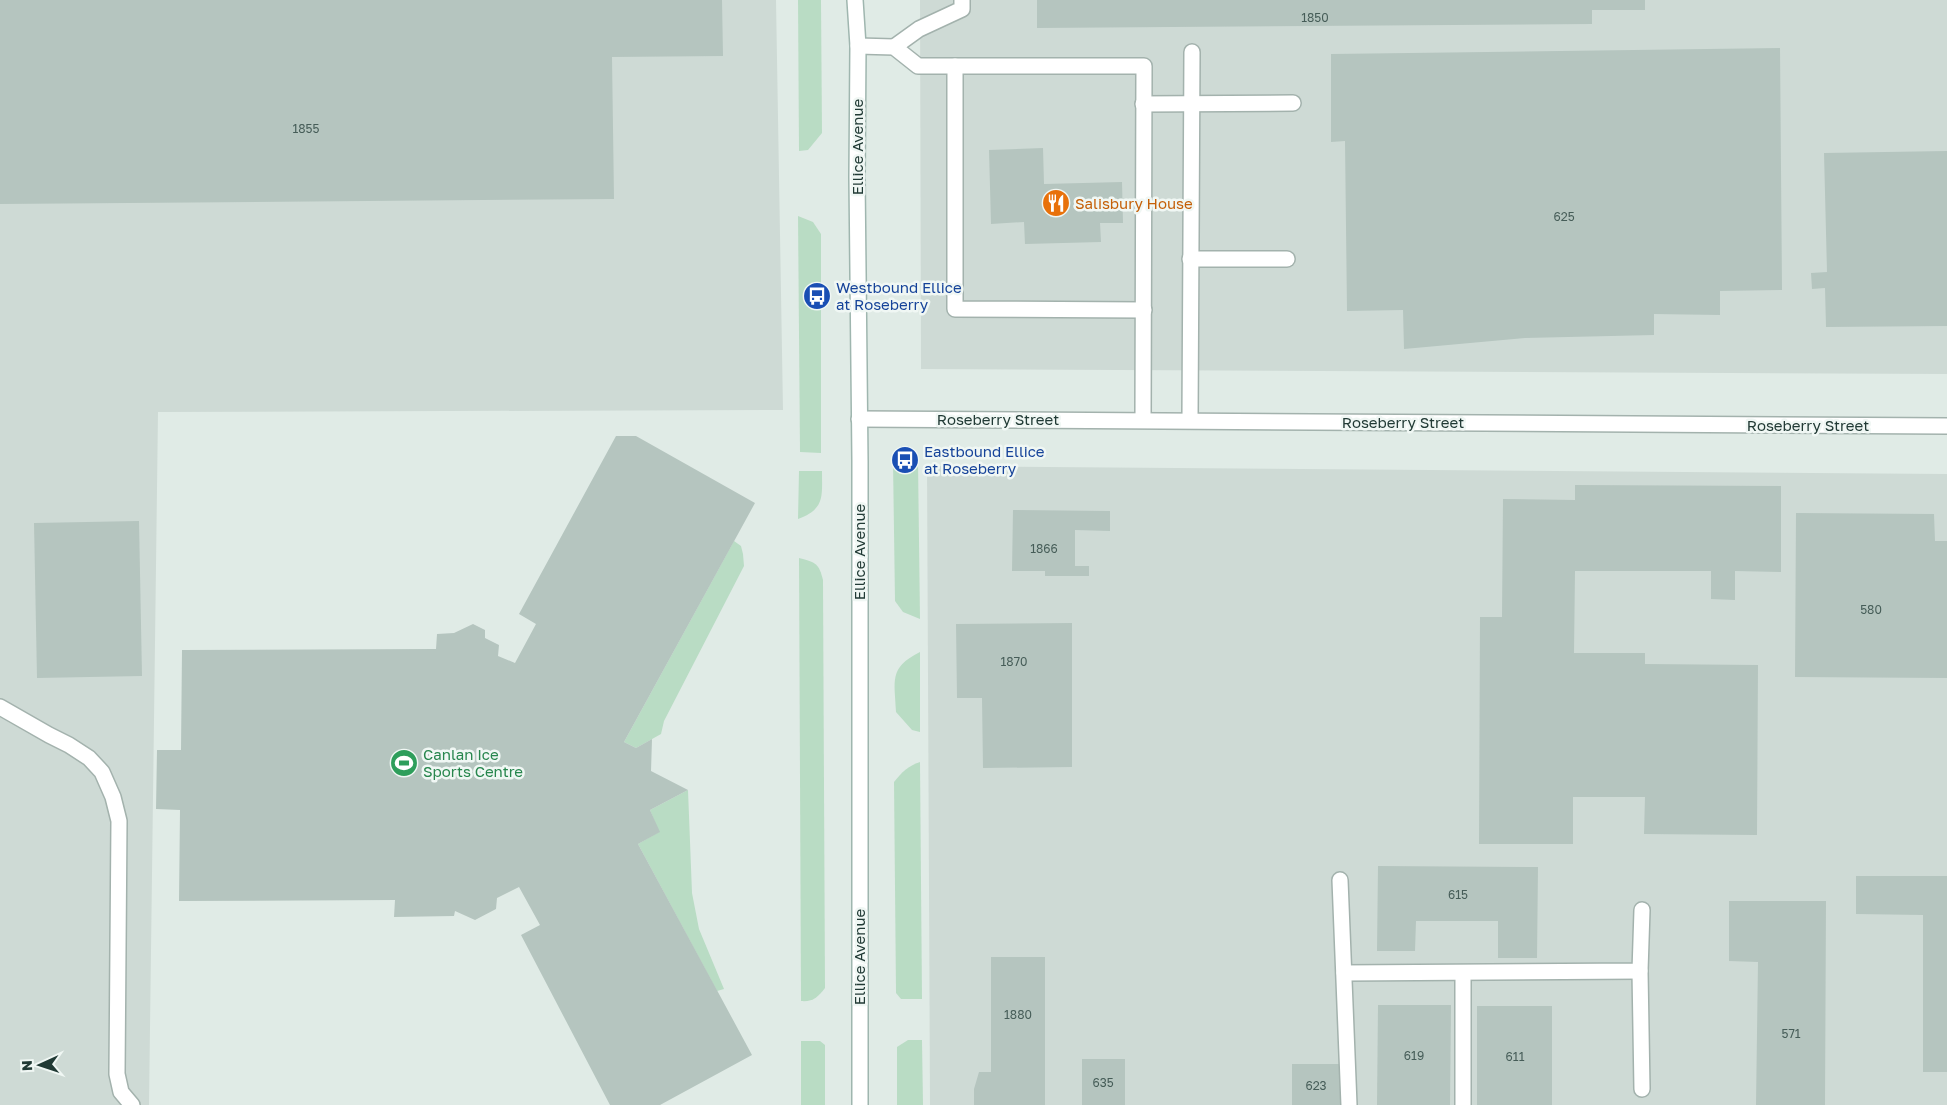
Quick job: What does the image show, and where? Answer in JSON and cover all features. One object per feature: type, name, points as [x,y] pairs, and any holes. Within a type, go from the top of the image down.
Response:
[{"type":"main road","name":"Ellice Avenue","points":[[855,0],[858,46],[860,1105]]},
{"type":"main road","points":[[894,47],[919,29],[962,9],[962,0]]},
{"type":"main road","points":[[858,46],[894,47],[918,66],[1144,66],[1143,420]]},
{"type":"main road","points":[[1190,420],[1192,52]]},
{"type":"main road","points":[[955,66],[955,309],[1144,310]]},
{"type":"main road","points":[[1143,104],[1293,103]]},
{"type":"main road","points":[[1190,258],[1287,259]]},
{"type":"main road","name":"Roseberry Street","points":[[859,419],[1947,426]]},
{"type":"main road","points":[[0,707],[89,758],[102,772],[113,797],[119,821],[117,1074],[121,1092],[132,1105]]},
{"type":"main road","points":[[1340,880],[1349,1105]]},
{"type":"main road","points":[[1642,910],[1640,971],[1642,1089]]},
{"type":"main road","points":[[1344,973],[1640,971]]},
{"type":"main road","points":[[1462,973],[1463,1105]]},
{"type":"shaded area","points":[[0,0],[776,0],[783,410],[158,412],[149,1105],[0,1105]]},
{"type":"shaded area","points":[[920,0],[1947,0],[1947,374],[921,369]]},
{"type":"shaded area","points":[[927,466],[1947,474],[1947,1105],[930,1105]]},
{"type":"green space","points":[[798,0],[821,0],[822,133],[808,150],[799,151]]},
{"type":"green space","points":[[798,216],[813,222],[821,234],[821,453],[800,452]]},
{"type":"green space","points":[[893,461],[918,461],[920,619],[903,612],[895,601]]},
{"type":"green space","points":[[799,471],[822,471],[822,495],[813,511],[798,519]]},
{"type":"green space","points":[[734,541],[741,546],[744,566],[664,721],[661,734],[636,748],[624,742]]},
{"type":"green space","points":[[799,558],[816,564],[823,580],[825,988],[820,994],[809,1001],[801,1001]]},
{"type":"green space","points":[[920,652],[920,732],[912,730],[896,712],[895,684],[898,670],[910,658]]},
{"type":"green space","points":[[920,762],[922,999],[901,999],[896,993],[894,782],[912,765]]},
{"type":"green space","points":[[688,790],[692,893],[699,929],[724,989],[717,991],[638,844],[659,832],[650,810]]},
{"type":"green space","points":[[908,1040],[922,1040],[923,1105],[897,1105],[897,1047]]},
{"type":"green space","points":[[801,1041],[820,1041],[825,1045],[825,1105],[801,1105]]},
{"type":"building","points":[[0,0],[722,0],[723,56],[612,57],[614,199],[0,204]]},
{"type":"building","points":[[1037,0],[1645,0],[1645,10],[1592,10],[1592,24],[1037,28]]},
{"type":"building","points":[[1780,48],[1782,290],[1720,291],[1720,315],[1654,314],[1654,335],[1525,338],[1404,349],[1403,310],[1347,311],[1345,141],[1331,142],[1331,54]]},
{"type":"building","name":"Salisbury House","points":[[1043,148],[1044,184],[1122,182],[1123,223],[1100,223],[1101,242],[1025,244],[1024,222],[991,224],[989,150]]},
{"type":"building","points":[[1947,151],[1947,326],[1826,327],[1825,288],[1812,289],[1811,273],[1827,272],[1824,153]]},
{"type":"building","name":"Canlan Ice Sports Centre","points":[[616,436],[636,436],[755,503],[624,742],[636,748],[652,739],[651,771],[688,790],[650,810],[660,832],[638,844],[752,1055],[660,1105],[610,1105],[521,935],[540,925],[519,887],[497,898],[496,909],[475,920],[455,911],[454,916],[394,917],[395,900],[179,901],[180,810],[156,809],[157,750],[181,750],[182,650],[436,649],[437,634],[454,633],[473,624],[485,630],[485,638],[499,645],[498,656],[515,663],[536,624],[519,614]]},
{"type":"building","points":[[1575,485],[1781,486],[1781,572],[1735,571],[1735,600],[1711,599],[1711,571],[1575,571],[1574,653],[1645,653],[1645,664],[1758,665],[1757,835],[1644,834],[1645,797],[1573,797],[1573,844],[1479,844],[1480,617],[1502,617],[1503,499],[1575,500]]},
{"type":"building","points":[[1013,510],[1110,511],[1110,531],[1075,530],[1075,566],[1089,566],[1089,576],[1045,576],[1045,571],[1012,571]]},
{"type":"building","points":[[1796,513],[1934,514],[1935,541],[1947,541],[1947,678],[1795,677]]},
{"type":"building","points":[[139,521],[142,676],[37,678],[34,523]]},
{"type":"building","points":[[1072,623],[1072,767],[983,768],[982,698],[957,698],[956,624]]},
{"type":"building","points":[[1378,866],[1538,867],[1537,958],[1498,958],[1498,921],[1416,921],[1415,951],[1377,951]]},
{"type":"building","points":[[1856,876],[1947,876],[1947,1072],[1923,1072],[1923,915],[1856,914]]},
{"type":"building","points":[[1729,901],[1826,901],[1825,1105],[1756,1105],[1758,962],[1729,961]]},
{"type":"building","points":[[991,957],[1045,957],[1045,1105],[974,1105],[974,1089],[979,1072],[991,1072]]},
{"type":"building","points":[[1378,1005],[1451,1005],[1450,1105],[1377,1105]]},
{"type":"building","points":[[1477,1006],[1552,1006],[1552,1105],[1477,1105]]},
{"type":"building","points":[[1082,1059],[1125,1059],[1125,1105],[1082,1105]]},
{"type":"building","points":[[1292,1064],[1341,1064],[1341,1105],[1292,1105]]},
{"type":"place","name":"Salisbury House","points":[[1056,203]]},
{"type":"place","name":"Westbound Ellice at Roseberry","points":[[817,296]]},
{"type":"place","name":"Eastbound Ellice at Roseberry","points":[[905,460]]},
{"type":"place","name":"Canlan Ice Sports Centre","points":[[404,763]]}]
